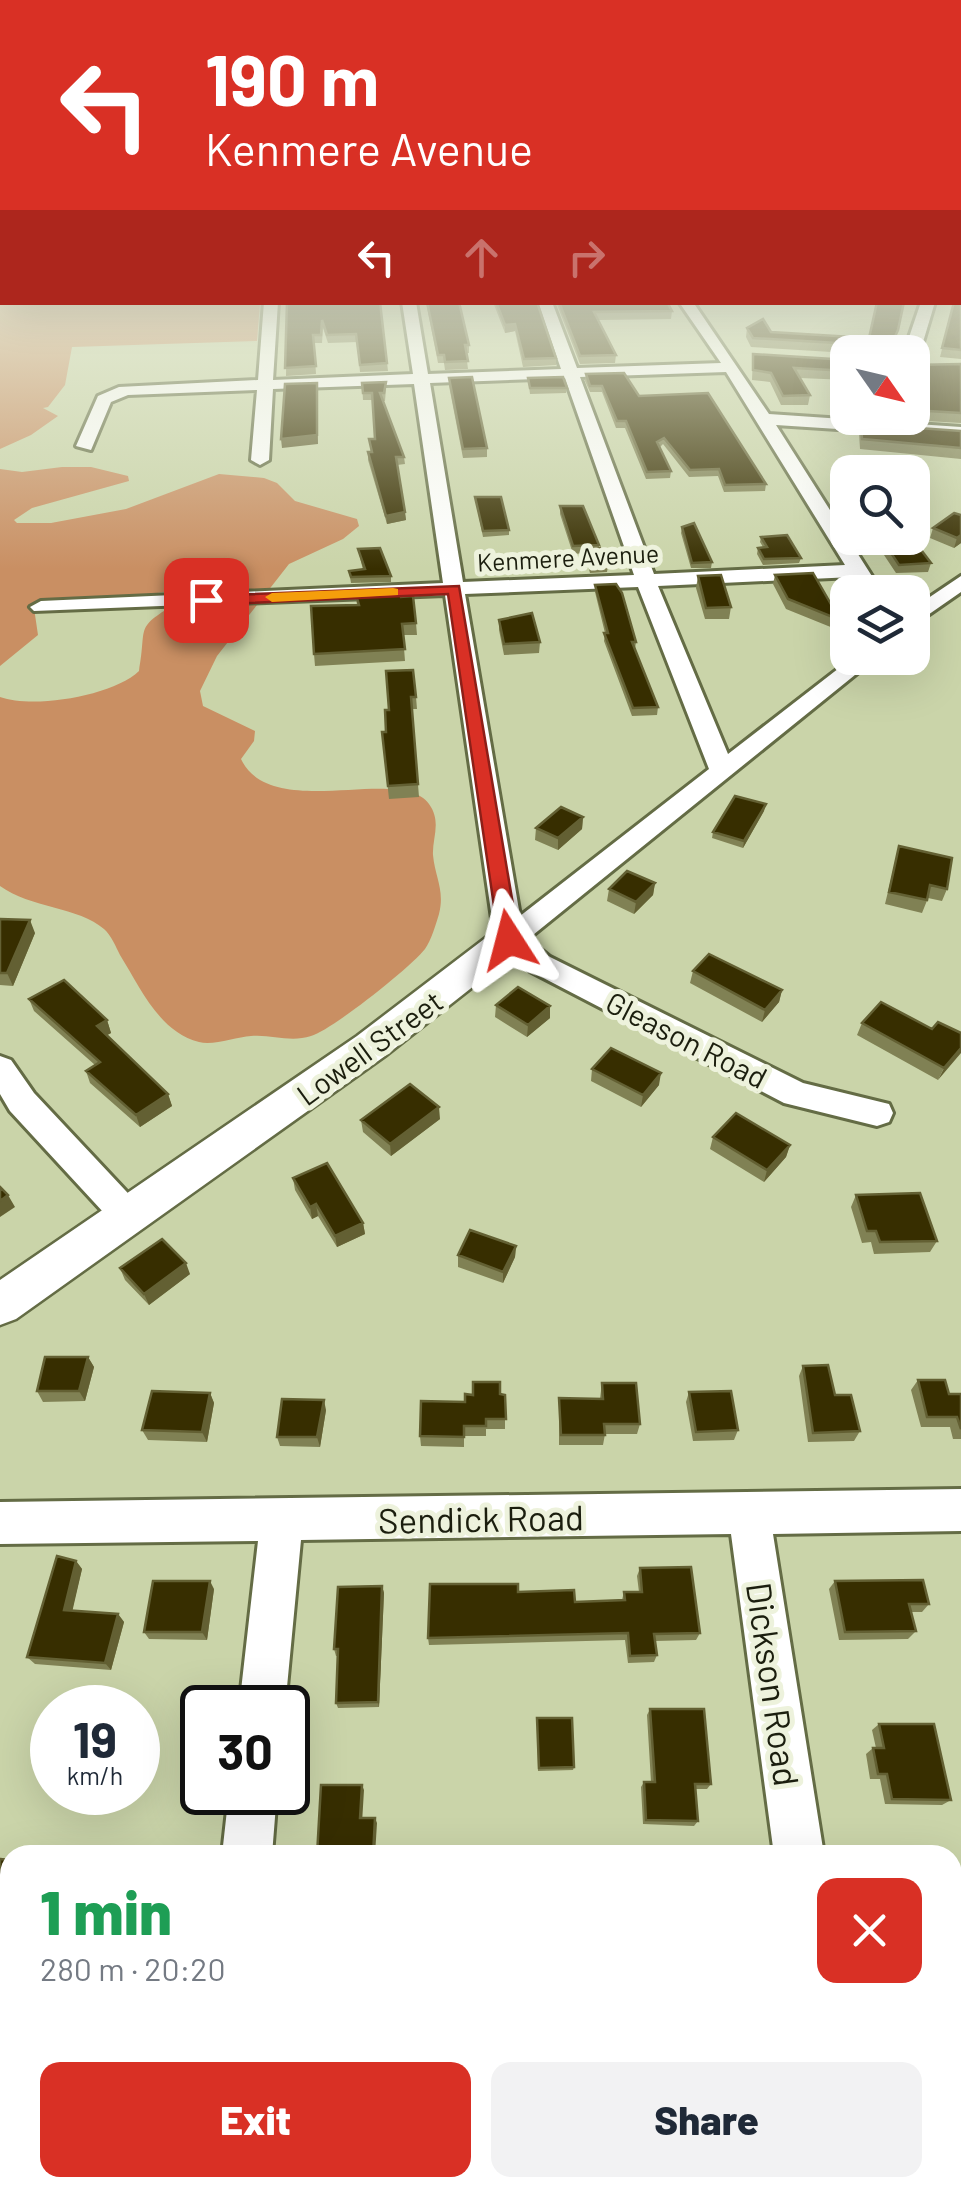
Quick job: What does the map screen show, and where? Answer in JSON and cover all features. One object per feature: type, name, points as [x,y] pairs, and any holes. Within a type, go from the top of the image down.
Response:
[{"type":"street","points":[[260,460],[264,363]]},
{"type":"street","points":[[419,363],[509,940]]},
{"type":"street","points":[[569,363],[646,581],[722,770]]},
{"type":"street","points":[[85,446],[106,397],[130,390],[573,373],[680,363]]},
{"type":"street","points":[[733,363],[860,575]]},
{"type":"street","points":[[764,419],[961,432]]},
{"type":"street","name":"Kenmere Avenue","points":[[41,607],[858,572]]},
{"type":"street","points":[[930,606],[961,582]]},
{"type":"street","name":"Lowell Street","points":[[0,1305],[371,1046],[843,675]]},
{"type":"street","name":"Gleason Road","points":[[509,940],[540,964],[791,1092],[877,1113]]},
{"type":"street","points":[[0,1068],[22,1102],[128,1216]]},
{"type":"street","name":"Sendick Road","points":[[0,1523],[961,1510]]},
{"type":"street","name":"Dickson Road","points":[[749,1514],[797,1845]]},
{"type":"street","points":[[264,1685],[282,1520]]},
{"type":"street","points":[[248,1845],[251,1815]]},
{"type":"shaded area","points":[[0,363],[69,363],[65,385],[43,408],[58,416],[31,435],[0,449]]},
{"type":"shaded area","points":[[91,467],[128,476],[129,481],[32,508],[14,520],[17,523],[51,523],[126,509],[219,474],[264,478],[277,483],[295,501],[357,519],[359,526],[343,539],[289,564],[217,656],[200,691],[203,706],[255,731],[254,741],[241,759],[257,778],[279,787],[306,791],[392,789],[414,793],[429,804],[435,817],[433,855],[441,905],[427,946],[371,997],[311,1036],[251,1036],[205,1043],[185,1037],[152,1007],[104,929],[81,916],[25,899],[0,886],[0,697],[52,701],[93,693],[127,680],[139,671],[148,624],[180,601],[165,592],[41,602],[34,608],[38,635],[0,666],[0,469],[22,472]]},
{"type":"building","points":[[285,363],[316,363],[316,366],[285,368]]},
{"type":"building","points":[[753,363],[830,363],[830,370],[794,368],[810,395],[783,396],[771,373],[753,370]]},
{"type":"building","points":[[961,364],[961,413],[930,411],[930,365]]},
{"type":"building","points":[[624,373],[639,396],[708,393],[766,484],[725,485],[719,469],[690,470],[664,438],[657,442],[671,471],[647,472],[626,421],[617,421],[602,386],[590,386],[586,374]]},
{"type":"building","points":[[472,377],[487,448],[463,449],[449,378]]},
{"type":"building","points":[[563,377],[567,388],[530,388],[528,378]]},
{"type":"building","points":[[386,382],[384,393],[380,393],[404,457],[396,457],[405,512],[386,516],[368,452],[372,452],[369,439],[375,439],[372,393],[363,393],[362,383]]},
{"type":"building","points":[[317,383],[317,435],[281,439],[285,384]]},
{"type":"building","points":[[930,429],[961,431],[961,448],[862,439],[862,435],[930,435]]},
{"type":"building","points":[[475,497],[501,497],[509,530],[483,531]]},
{"type":"building","points":[[560,506],[583,506],[599,545],[573,546]]},
{"type":"building","points":[[954,513],[961,515],[961,535],[957,538],[933,528]]},
{"type":"building","points":[[694,523],[712,562],[692,563],[682,527]]},
{"type":"building","points":[[787,535],[801,558],[764,559],[758,548],[767,547],[761,537]]},
{"type":"building","points":[[380,548],[391,576],[351,577],[349,571],[365,569],[358,549]]},
{"type":"building","points":[[600,548],[608,566],[590,567],[586,553]]},
{"type":"building","points":[[892,555],[925,555],[931,563],[899,565]]},
{"type":"building","points":[[813,573],[830,603],[830,616],[788,599],[775,575]]},
{"type":"building","points":[[721,575],[731,607],[706,608],[698,576]]},
{"type":"building","points":[[616,584],[636,642],[632,642],[658,707],[633,708],[604,633],[608,633],[595,585]]},
{"type":"building","points":[[398,589],[401,597],[413,596],[416,623],[402,624],[405,649],[314,654],[311,606],[359,605],[355,591]]},
{"type":"building","points":[[532,613],[540,642],[504,644],[499,620]]},
{"type":"building","points":[[413,670],[416,697],[411,697],[418,784],[388,786],[382,732],[386,732],[385,710],[389,710],[386,671]]},
{"type":"building","points":[[735,796],[766,804],[744,841],[713,832]]},
{"type":"building","points":[[561,807],[583,817],[558,838],[536,828]]},
{"type":"building","points":[[899,846],[952,858],[947,889],[930,885],[927,900],[889,892]]},
{"type":"building","points":[[627,871],[655,883],[636,902],[609,889]]},
{"type":"building","points":[[0,919],[30,920],[7,973],[0,973]]},
{"type":"building","points":[[709,954],[782,990],[765,1010],[693,971]]},
{"type":"building","points":[[64,980],[107,1020],[97,1026],[168,1094],[136,1115],[86,1071],[100,1062],[29,999]]},
{"type":"building","points":[[518,987],[550,1006],[528,1025],[496,1005]]},
{"type":"building","points":[[881,1002],[932,1029],[938,1022],[961,1033],[961,1048],[944,1068],[862,1023]]},
{"type":"building","points":[[611,1048],[661,1073],[643,1095],[592,1069]]},
{"type":"building","points":[[410,1084],[439,1107],[390,1144],[361,1120]]},
{"type":"building","points":[[736,1113],[790,1145],[767,1170],[713,1137]]},
{"type":"building","points":[[327,1163],[363,1223],[335,1236],[316,1204],[310,1207],[293,1178]]},
{"type":"building","points":[[920,1193],[937,1241],[880,1242],[876,1231],[867,1231],[856,1195]]},
{"type":"building","points":[[470,1230],[516,1246],[503,1272],[458,1255]]},
{"type":"building","points":[[162,1239],[186,1263],[144,1294],[120,1268]]},
{"type":"building","points":[[45,1357],[88,1357],[79,1391],[37,1391]]},
{"type":"building","points":[[828,1365],[835,1395],[851,1395],[860,1431],[813,1433],[803,1366]]},
{"type":"building","points":[[918,1380],[945,1380],[949,1394],[961,1394],[961,1429],[957,1417],[927,1417]]},
{"type":"building","points":[[473,1382],[500,1382],[506,1419],[486,1419],[486,1426],[464,1426],[464,1437],[420,1436],[421,1401],[465,1402],[465,1394],[473,1395]]},
{"type":"building","points":[[602,1383],[636,1383],[640,1424],[604,1424],[605,1435],[561,1435],[559,1398],[603,1399]]},
{"type":"building","points":[[152,1391],[210,1393],[202,1432],[142,1430]]},
{"type":"building","points":[[731,1391],[738,1430],[696,1432],[689,1392]]},
{"type":"building","points":[[282,1399],[324,1400],[317,1437],[277,1437]]},
{"type":"building","points":[[57,1556],[76,1561],[64,1610],[118,1614],[105,1663],[27,1657]]},
{"type":"building","points":[[691,1567],[700,1633],[654,1634],[657,1655],[630,1656],[628,1633],[428,1638],[430,1584],[518,1584],[518,1592],[574,1590],[575,1602],[625,1600],[624,1592],[642,1592],[640,1568]]},
{"type":"building","points":[[923,1580],[929,1604],[909,1604],[916,1631],[845,1632],[835,1581]]},
{"type":"building","points":[[153,1581],[210,1581],[202,1632],[144,1632]]},
{"type":"building","points":[[382,1586],[378,1702],[336,1703],[338,1587]]},
{"type":"building","points":[[650,1709],[704,1709],[711,1784],[695,1784],[698,1821],[646,1820],[644,1782],[655,1782]]},
{"type":"building","points":[[537,1718],[572,1718],[574,1767],[539,1768]]},
{"type":"building","points":[[879,1724],[934,1724],[951,1800],[892,1799],[887,1774],[878,1774],[873,1748],[884,1748]]},
{"type":"building","points":[[321,1785],[362,1785],[360,1818],[375,1818],[374,1845],[318,1845]]},
{"type":"slow traffic","points":[[272,597],[393,592]]},
{"type":"route","points":[[206,600],[454,590],[509,940]]}]
